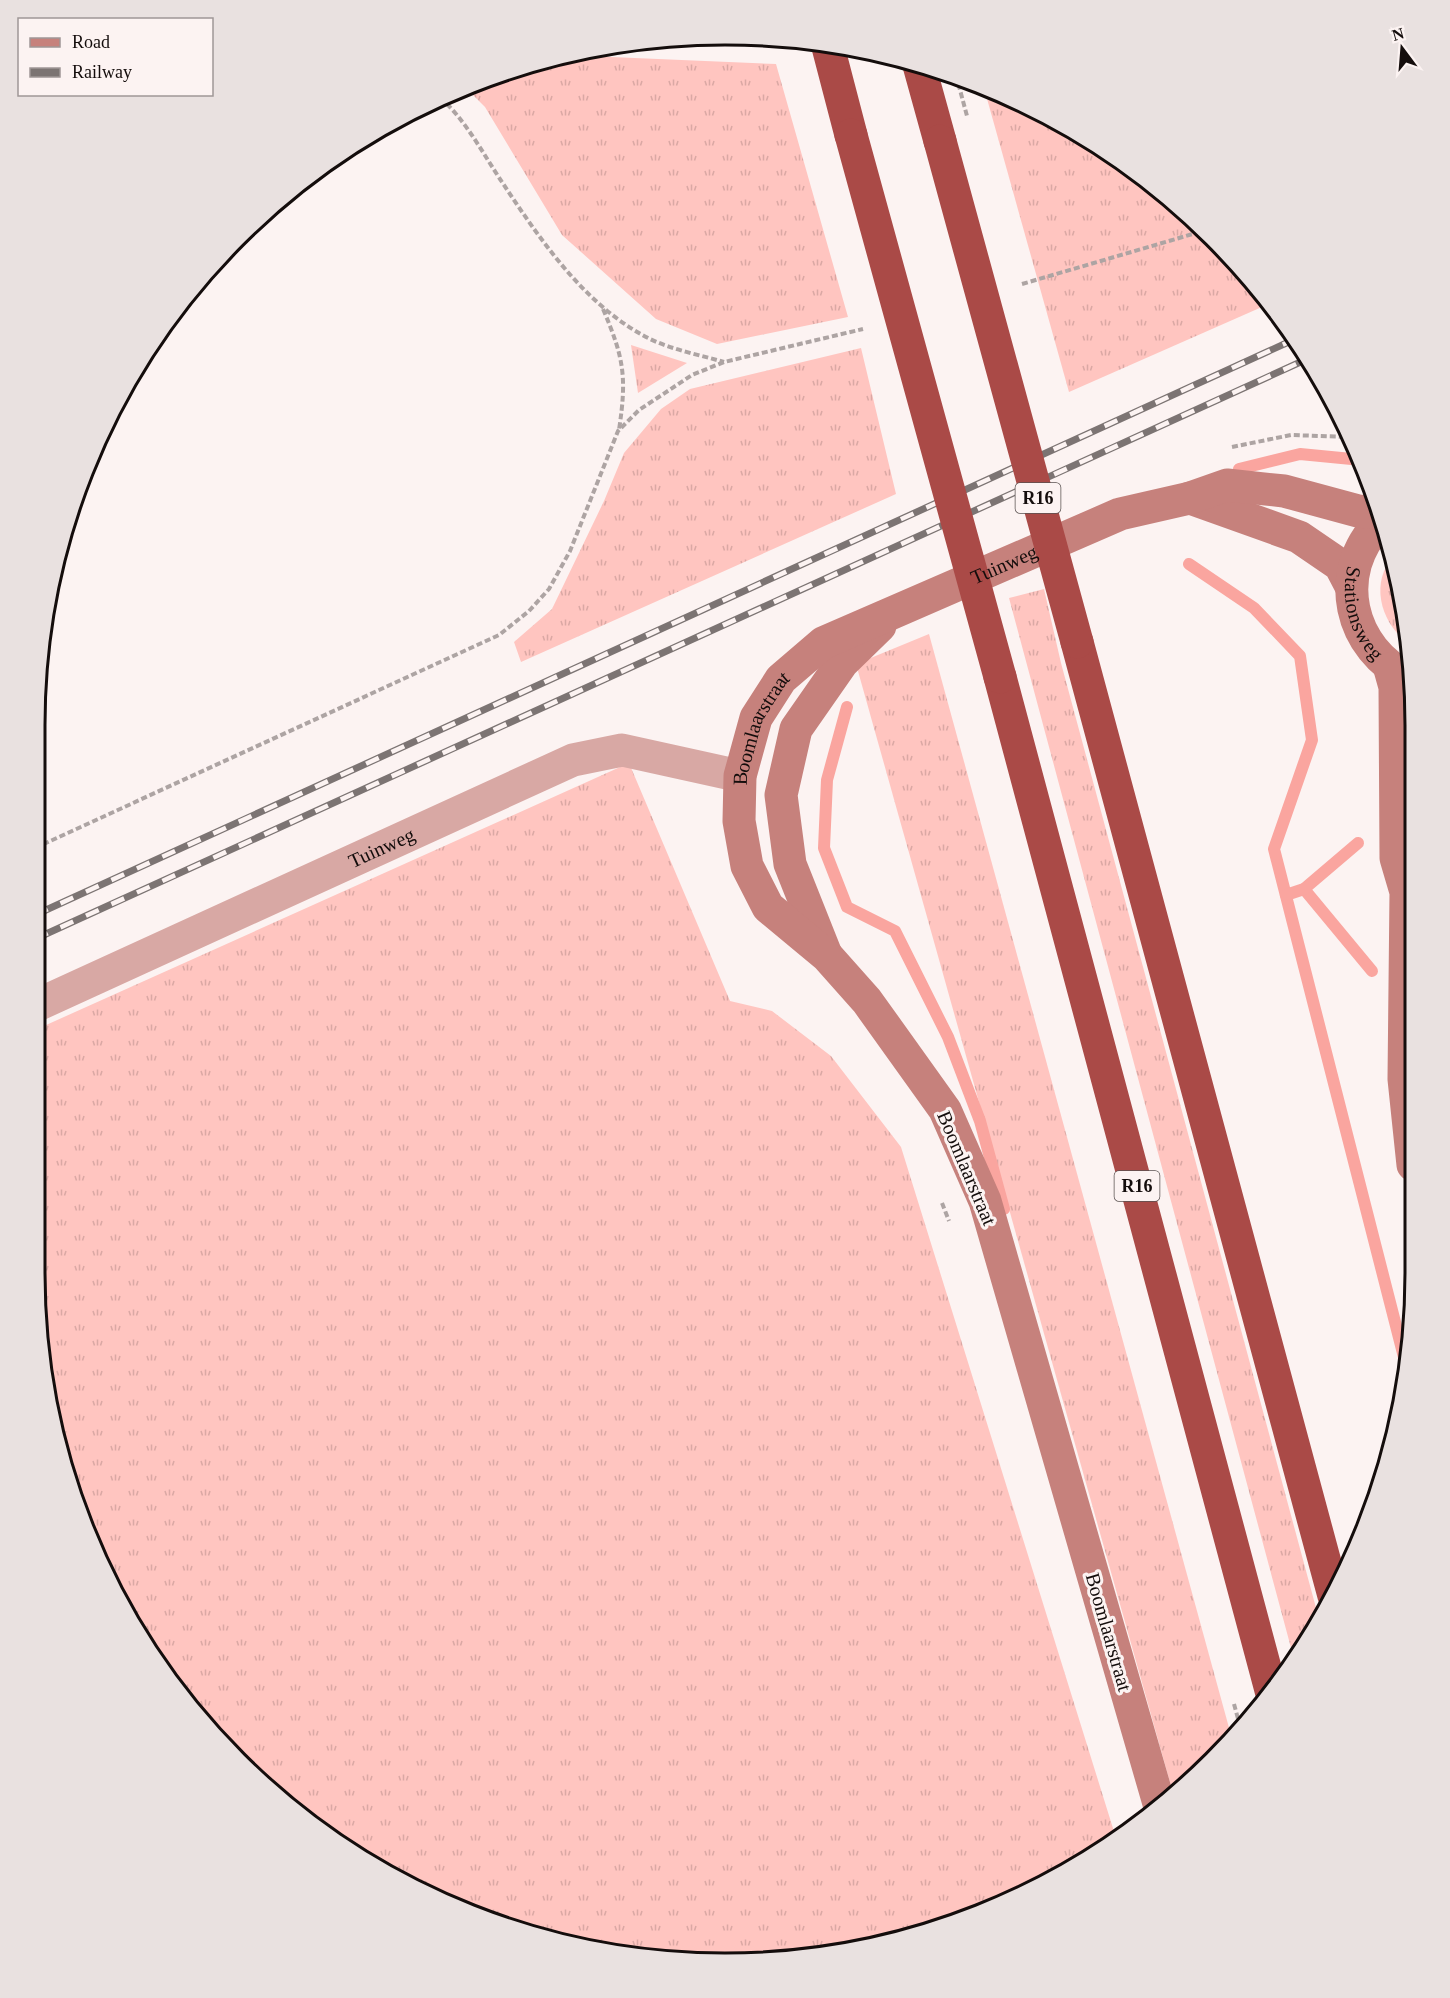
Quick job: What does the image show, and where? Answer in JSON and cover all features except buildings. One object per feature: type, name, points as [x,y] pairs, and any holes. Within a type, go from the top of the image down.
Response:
[{"type":"highway","name":"R16","points":[[830,54],[1000,677],[1268,1681]]},
{"type":"highway","name":"R16","points":[[923,75],[1330,1583]]},
{"type":"street","name":"Tuinweg","points":[[823,643],[1120,514],[1190,498],[1227,484],[1284,491],[1358,512],[1371,513]]},
{"type":"street","points":[[1190,498],[1299,537],[1340,565],[1351,586]]},
{"type":"street","name":"Stationsweg","points":[[1376,529],[1360,550],[1351,586],[1358,625],[1373,652],[1400,674],[1395,687],[1396,858],[1405,880]]},
{"type":"street","points":[[827,956],[790,864],[781,795],[796,729],[842,663],[893,614]]},
{"type":"street","name":"Boomlaarstraat","points":[[823,643],[781,679],[756,718],[740,776],[739,821],[747,866],[768,907],[827,956],[867,1001],[945,1110],[985,1201],[1157,1797]]},
{"type":"street","name":"Tuinweg","points":[[45,1001],[573,760],[622,750],[740,776]]},
{"type":"street","name":"Stationsweg","points":[[1405,1031],[1405,1089]]},
{"type":"path","points":[[446,105],[474,140],[525,217],[561,263],[603,308],[652,340],[724,362]]},
{"type":"path","points":[[1022,284],[1194,234]]},
{"type":"path","points":[[45,843],[499,635],[529,611],[549,589],[570,551],[618,430],[625,385],[622,359],[603,308]]},
{"type":"path","points":[[618,430],[639,410],[666,390],[692,375],[724,362],[863,329]]},
{"type":"path","points":[[940,1198],[953,1231]]},
{"type":"green space","points":[[601,57],[776,64],[848,317],[717,344],[656,319],[562,235],[485,107],[472,94],[549,68]]},
{"type":"green space","points":[[987,98],[1065,136],[1139,186],[1206,244],[1261,307],[1069,392]]},
{"type":"green space","points":[[631,345],[687,363],[638,393]]},
{"type":"green space","points":[[861,348],[896,494],[521,662],[514,642],[552,609],[604,501],[624,453],[661,409],[690,389]]},
{"type":"green space","points":[[1386,567],[1399,634],[1382,606],[1380,594]]},
{"type":"green space","points":[[1044,589],[1061,663],[1316,1609],[1291,1649],[1009,598]]},
{"type":"green space","points":[[929,634],[1229,1728],[1206,1754],[1171,1786],[856,664]]},
{"type":"green space","points":[[629,763],[730,1001],[772,1011],[831,1056],[901,1147],[1114,1830],[1065,1862],[1026,1883],[944,1917],[901,1930],[858,1940],[769,1952],[681,1952],[592,1940],[506,1917],[424,1883],[385,1862],[311,1812],[244,1754],[186,1687],[160,1651],[115,1574],[81,1492],[58,1406],[46,1317],[45,1026]]},
{"type":"waterway","points":[[1239,469],[1300,454],[1350,459]]},
{"type":"waterway","points":[[1189,564],[1254,608],[1300,656],[1312,740],[1274,849],[1401,1345]]},
{"type":"waterway","points":[[847,707],[827,780],[824,848],[847,907],[895,931],[948,1037],[980,1121],[1004,1209]]},
{"type":"waterway","points":[[1286,895],[1304,889],[1358,843]]},
{"type":"waterway","points":[[1304,889],[1372,971]]},
{"type":"railway","points":[[45,910],[1287,343]]},
{"type":"railway","points":[[45,934],[1300,362]]}]
